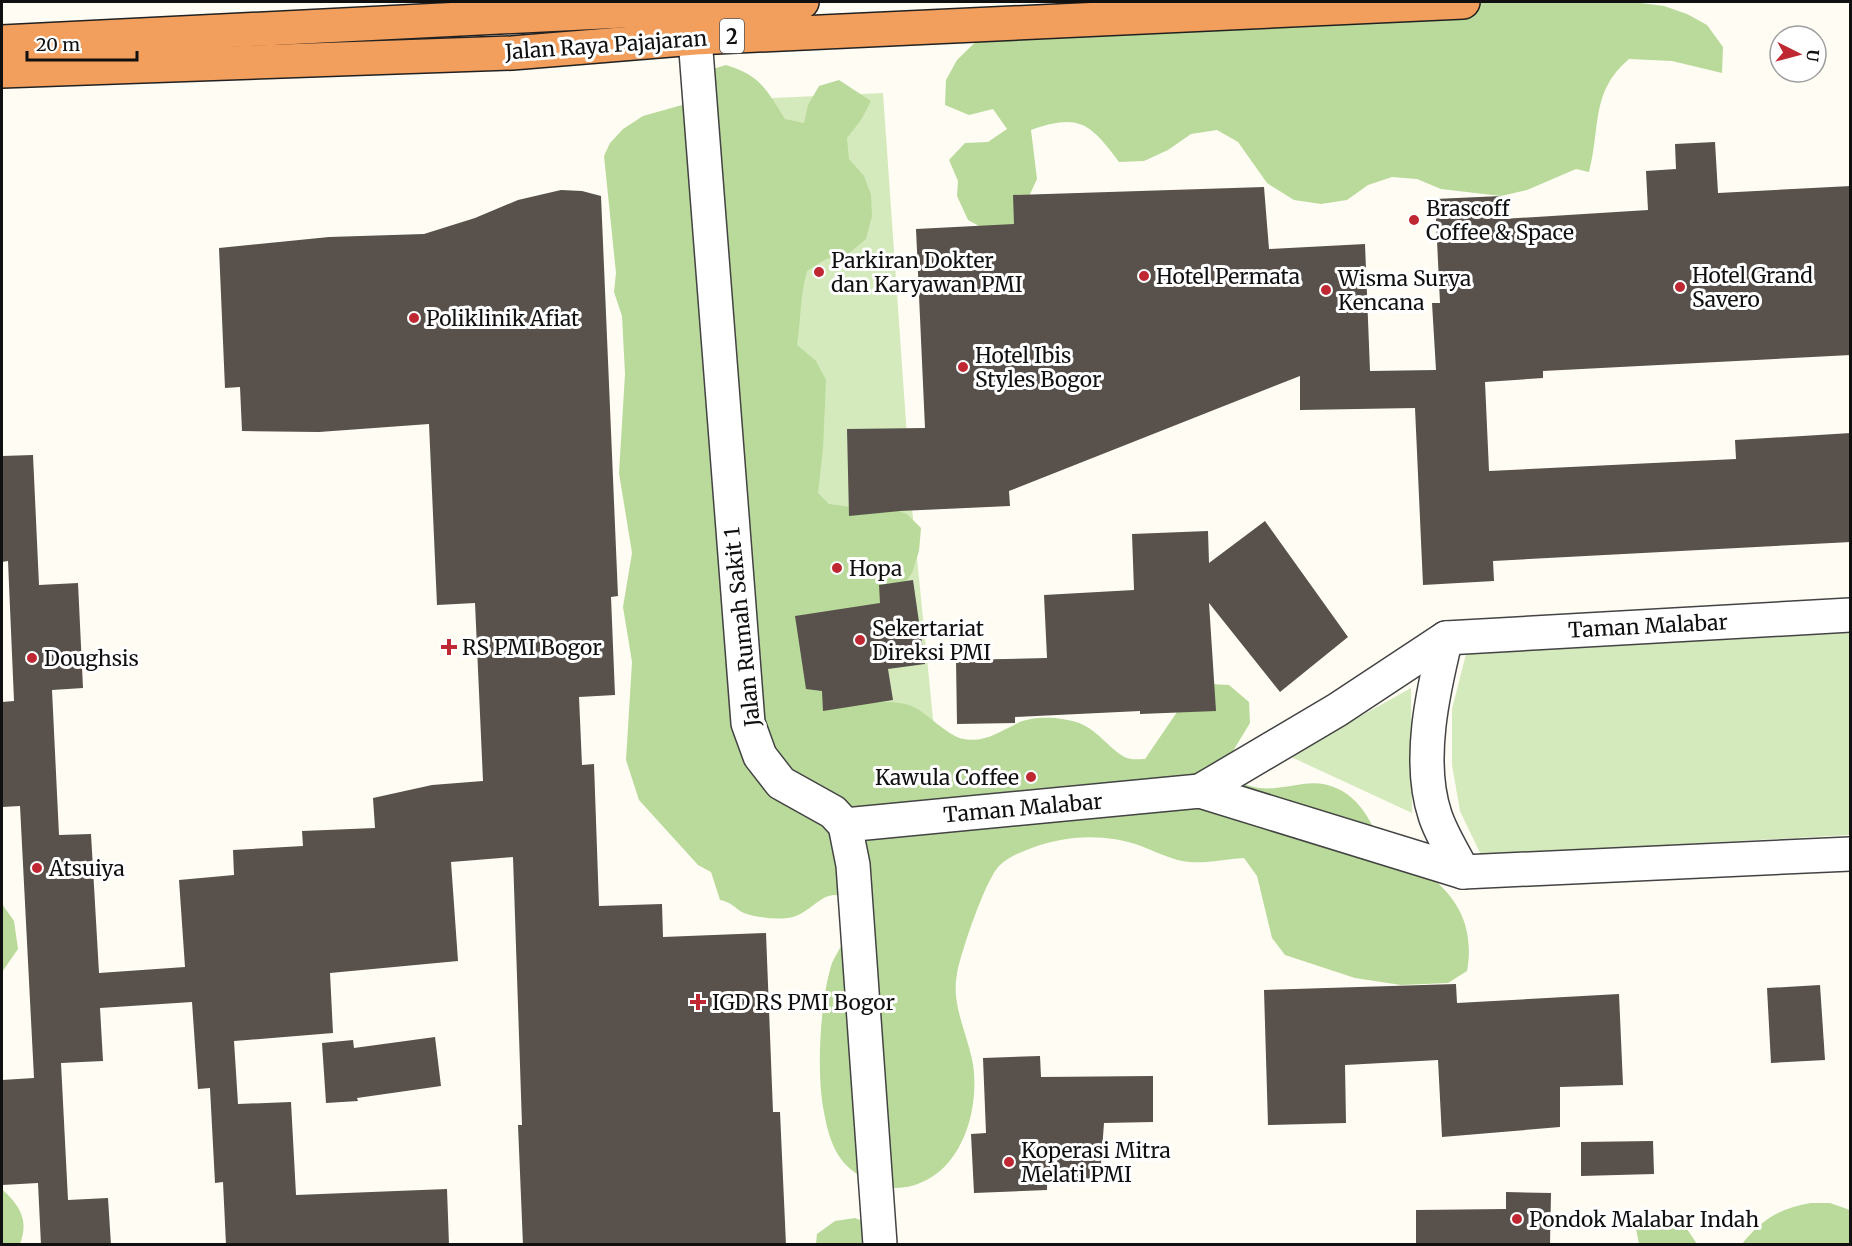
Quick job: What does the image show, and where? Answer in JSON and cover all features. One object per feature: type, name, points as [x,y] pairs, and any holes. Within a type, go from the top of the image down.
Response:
[{"type":"highway","name":"2","points":[[2,42],[802,2]]},
{"type":"highway","name":"Jalan Raya Pajajaran","points":[[2,71],[512,53],[695,38],[1463,2]]},
{"type":"street","name":"Jalan Rumah Sakit 1","points":[[695,38],[748,723],[760,756],[782,783],[833,812],[845,825]]},
{"type":"street","name":"Taman Malabar","points":[[1200,791],[1336,710],[1446,638],[1851,615]]},
{"type":"street","points":[[1446,638],[1432,692],[1427,760],[1434,814],[1463,872]]},
{"type":"street","name":"Taman Malabar","points":[[845,825],[1200,791],[1463,872],[1851,854]]},
{"type":"street","points":[[845,825],[853,866],[880,1245]]},
{"type":"green space","points":[[1383,2],[1633,2],[1664,6],[1687,14],[1707,25],[1723,47],[1722,73],[1672,61],[1629,59],[1617,71],[1602,97],[1589,172],[1576,169],[1527,190],[1501,196],[1441,189],[1417,179],[1392,177],[1368,185],[1347,200],[1321,204],[1294,200],[1267,183],[1238,142],[1217,130],[1191,134],[1168,150],[1144,161],[1119,162],[1091,130],[1072,122],[1061,122],[1031,130],[1037,179],[1004,250],[990,232],[968,220],[957,196],[958,181],[949,160],[965,143],[988,142],[1007,129],[993,109],[969,115],[945,105],[946,80],[957,60],[996,22]]},
{"type":"green space","points":[[726,65],[747,74],[762,85],[785,119],[804,123],[808,105],[819,86],[839,80],[871,101],[861,120],[847,138],[849,159],[864,176],[871,195],[872,216],[866,239],[847,255],[826,259],[807,271],[797,345],[816,361],[826,380],[823,449],[818,493],[829,504],[866,509],[888,507],[907,514],[921,528],[919,551],[912,573],[900,591],[870,613],[828,611],[811,624],[855,703],[892,702],[914,707],[952,734],[971,740],[991,736],[1030,719],[1064,719],[1086,726],[1127,758],[1145,759],[1177,712],[1210,684],[1229,685],[1249,702],[1250,723],[1227,761],[1235,780],[1261,788],[1318,783],[1343,791],[1353,799],[1369,820],[1380,845],[1418,867],[1448,893],[1459,909],[1466,927],[1469,947],[1467,971],[1448,983],[1401,985],[1355,978],[1285,955],[1272,938],[1257,876],[1244,858],[1190,862],[1115,839],[1089,837],[1050,842],[1007,859],[993,874],[974,917],[959,964],[956,996],[972,1059],[974,1095],[966,1131],[959,1148],[936,1175],[902,1188],[885,1187],[868,1181],[860,1177],[841,1159],[830,1137],[826,1120],[820,1078],[820,1037],[828,978],[845,932],[845,898],[832,895],[796,916],[777,919],[744,913],[720,900],[711,872],[698,865],[639,800],[626,760],[632,662],[623,607],[632,553],[619,473],[625,374],[622,316],[614,292],[616,273],[604,156],[610,143],[623,129],[643,116],[682,105],[703,72]]},
{"type":"green space","points":[[883,93],[912,508],[939,779],[812,781],[732,100]]},
{"type":"green space","points":[[1850,633],[1850,835],[1481,855],[1460,811],[1452,765],[1452,709],[1466,654]]},
{"type":"green space","points":[[1411,688],[1412,813],[1289,756]]},
{"type":"green space","points":[[2,904],[14,921],[18,949],[2,972]]},
{"type":"green space","points":[[2,1189],[14,1201],[21,1214],[24,1228],[20,1244],[2,1244]]},
{"type":"green space","points":[[1811,1203],[1830,1203],[1850,1210],[1850,1244],[1742,1244],[1756,1228],[1772,1216],[1790,1208]]},
{"type":"green space","points":[[1673,1214],[1697,1244],[1639,1244],[1636,1229],[1652,1218]]},
{"type":"green space","points":[[855,1218],[873,1225],[886,1244],[816,1244],[817,1234],[835,1221]]},
{"type":"building","points":[[1715,142],[1718,193],[1851,186],[1851,355],[1543,371],[1543,378],[1485,382],[1489,471],[1736,459],[1735,440],[1851,433],[1851,542],[1493,561],[1494,581],[1423,585],[1415,408],[1300,410],[1300,376],[1009,491],[1010,506],[900,511],[849,516],[847,429],[925,428],[916,229],[1014,224],[1013,195],[1264,187],[1269,249],[1365,244],[1370,371],[1436,370],[1432,303],[1440,303],[1435,199],[1501,196],[1502,219],[1648,210],[1646,171],[1676,169],[1675,144]]},
{"type":"building","points":[[561,190],[582,191],[601,196],[618,596],[611,597],[615,695],[579,697],[582,765],[594,764],[599,906],[662,904],[663,937],[766,933],[773,1112],[780,1112],[786,1245],[523,1245],[518,1125],[522,1125],[513,857],[451,862],[458,961],[330,973],[333,1033],[234,1041],[238,1104],[291,1102],[296,1195],[447,1189],[449,1245],[226,1245],[223,1182],[215,1183],[210,1088],[198,1089],[192,1002],[100,1008],[103,1061],[61,1063],[68,1200],[108,1198],[111,1245],[41,1245],[38,1183],[2,1185],[2,1080],[34,1078],[20,806],[2,807],[2,702],[14,701],[8,561],[2,562],[2,456],[33,455],[39,585],[78,583],[83,688],[52,690],[59,835],[91,834],[99,973],[185,967],[179,880],[234,875],[233,850],[303,846],[302,831],[375,828],[373,798],[432,785],[483,781],[475,603],[437,605],[429,424],[319,432],[242,431],[240,387],[225,388],[219,248],[329,237],[424,234],[475,218],[518,200]]},
{"type":"building","points":[[1265,521],[1348,637],[1280,692],[1209,603],[1216,711],[1140,714],[1140,711],[1015,717],[1015,723],[957,724],[956,660],[1047,658],[1044,595],[1134,590],[1132,534],[1208,531],[1209,563]]},
{"type":"building","name":"Sekertariat Direksi PMI","points":[[913,580],[925,664],[888,669],[893,700],[823,711],[822,691],[806,689],[795,616],[880,603],[879,585]]},
{"type":"building","points":[[1456,984],[1457,1003],[1619,994],[1623,1085],[1560,1087],[1560,1127],[1442,1137],[1438,1060],[1345,1065],[1346,1123],[1268,1125],[1264,990]]},
{"type":"building","points":[[1820,985],[1825,1060],[1771,1063],[1767,988]]},
{"type":"building","points":[[435,1037],[441,1086],[357,1098],[358,1101],[326,1103],[322,1043],[353,1040],[354,1048]]},
{"type":"building","points":[[1040,1056],[1041,1077],[1153,1076],[1153,1122],[1104,1123],[1100,1178],[1047,1180],[1047,1190],[974,1193],[971,1134],[986,1133],[983,1058]]},
{"type":"building","points":[[1653,1141],[1654,1174],[1581,1176],[1581,1142]]},
{"type":"building","points":[[1506,1192],[1551,1193],[1550,1245],[1416,1245],[1416,1210],[1506,1209]]},
{"type":"place","name":"Brascoff Coffee & Space","points":[[1414,220]]},
{"type":"place","name":"Parkiran Dokter dan Karyawan PMI","points":[[819,272]]},
{"type":"place","name":"Hotel Permata","points":[[1144,276]]},
{"type":"place","name":"Hotel Grand Savero","points":[[1680,287]]},
{"type":"place","name":"Wisma Surya Kencana","points":[[1326,290]]},
{"type":"place","name":"Poliklinik Afiat","points":[[414,318]]},
{"type":"place","name":"Hotel Ibis Styles Bogor","points":[[963,367]]},
{"type":"place","name":"Hopa","points":[[837,568]]},
{"type":"place","name":"Sekertariat Direksi PMI","points":[[860,640]]},
{"type":"place","name":"RS PMI Bogor","points":[[449,647]]},
{"type":"place","name":"Doughsis","points":[[32,658]]},
{"type":"place","name":"Kawula Coffee","points":[[1031,777]]},
{"type":"place","name":"Atsuiya","points":[[37,868]]},
{"type":"place","name":"IGD RS PMI Bogor","points":[[698,1002]]},
{"type":"place","name":"Koperasi Mitra Melati PMI","points":[[1009,1162]]},
{"type":"place","name":"Pondok Malabar Indah","points":[[1517,1219]]}]
